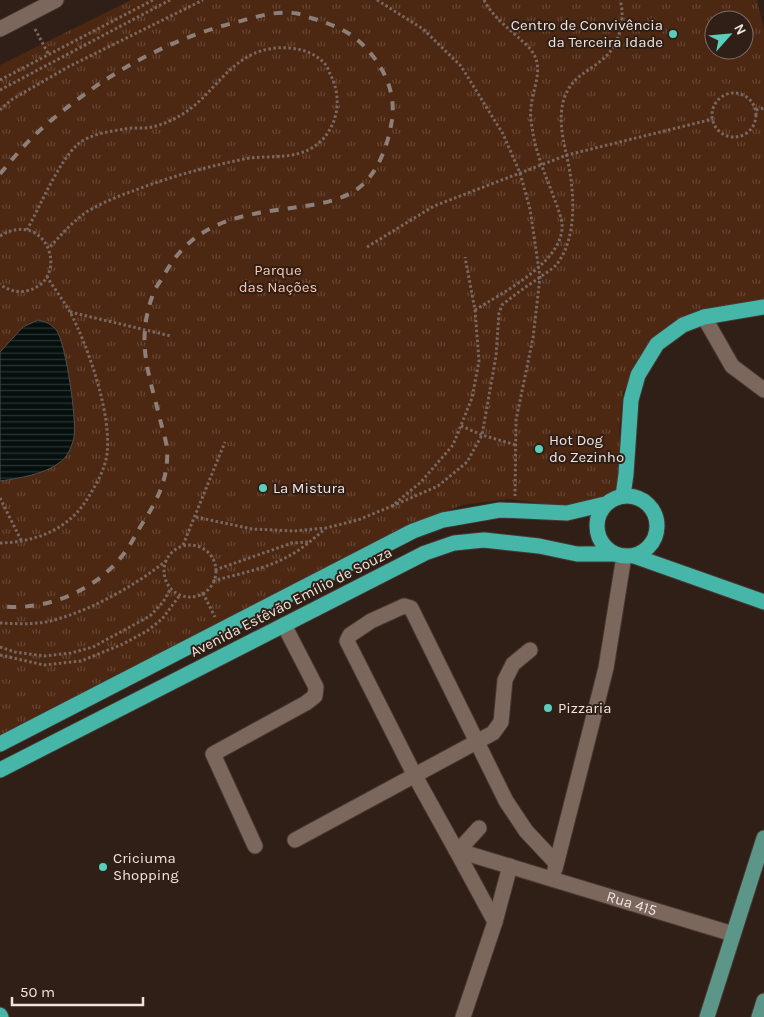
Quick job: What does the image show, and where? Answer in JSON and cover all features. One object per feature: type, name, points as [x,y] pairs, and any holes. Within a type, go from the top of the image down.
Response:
[{"type":"highway","points":[[623,496],[631,400],[638,375],[657,344],[683,325],[704,317],[764,307]]},
{"type":"highway","points":[[623,496],[633,496],[651,506],[656,515],[658,526],[656,536],[644,552],[625,556],[607,549],[597,532],[596,522],[605,504],[613,498],[623,496]]},
{"type":"highway","name":"Avenida Estêvão Emílio de Souza","points":[[0,744],[413,531],[443,520],[500,510],[567,513],[605,504]]},
{"type":"highway","name":"Avenida Estêvão Emílio de Souza","points":[[0,770],[425,553],[454,542],[484,540],[539,546],[577,554],[625,556],[764,602]]},
{"type":"main road","points":[[707,1017],[764,838]]},
{"type":"main road","points":[[759,1017],[764,1001]]},
{"type":"street","points":[[0,29],[28,15],[40,4],[56,0]]},
{"type":"street","points":[[704,317],[732,366],[764,390]]},
{"type":"street","points":[[552,878],[606,668],[625,556]]},
{"type":"street","points":[[495,922],[414,776],[347,641],[350,635],[371,621],[404,606],[411,608],[506,801],[526,831],[556,863]]},
{"type":"street","points":[[255,846],[213,754],[306,703],[315,696],[316,687],[284,625]]},
{"type":"street","points":[[294,840],[493,734],[501,722],[505,680],[513,664],[530,650]]},
{"type":"street","points":[[457,851],[480,828]]},
{"type":"street","name":"Rua 415","points":[[457,851],[552,878],[733,934]]},
{"type":"street","points":[[463,1017],[495,922],[510,866]]},
{"type":"path","points":[[0,80],[153,0]]},
{"type":"path","points":[[0,90],[170,0]]},
{"type":"path","points":[[0,110],[11,100],[68,67],[203,0]]},
{"type":"path","points":[[377,0],[423,29],[461,66],[503,134],[520,173],[530,210],[540,276],[533,338],[516,420],[514,510]]},
{"type":"path","points":[[475,310],[539,268],[555,250],[561,234],[562,220],[542,165],[532,128],[531,108],[538,75],[536,60],[532,51],[492,14],[484,0]]},
{"type":"path","points":[[196,517],[252,529],[294,531],[326,528],[358,520],[438,486],[467,462],[482,435],[496,356],[499,313],[502,305],[557,264],[570,239],[572,228],[571,190],[567,156],[562,135],[561,114],[565,97],[572,85],[583,72],[603,59],[618,38],[622,22],[620,0]]},
{"type":"path","points":[[28,15],[49,55]]},
{"type":"path","points":[[27,230],[65,159],[79,143],[109,132],[127,128],[152,128],[179,116],[196,106],[229,69],[246,57],[262,50],[296,49],[311,53],[325,64],[337,90],[338,102],[335,118],[328,132],[313,146],[294,156],[246,158],[169,177],[88,211],[70,225],[49,248]]},
{"type":"path","points":[[733,92],[748,97],[756,110],[754,125],[743,135],[735,137],[720,132],[715,126],[713,119],[714,104],[726,94],[733,92]]},
{"type":"path","points":[[756,110],[764,108]]},
{"type":"path","points":[[367,247],[434,206],[520,173],[567,156],[713,119]]},
{"type":"path","points":[[0,236],[8,231],[27,230],[44,240],[49,248],[51,258],[50,268],[46,277],[32,289],[22,292],[13,291],[0,284]]},
{"type":"path","points":[[392,506],[428,475],[453,445],[472,398],[479,361],[475,310],[465,257]]},
{"type":"path","points":[[0,543],[52,532],[72,519],[86,502],[99,479],[107,455],[108,431],[90,360],[70,312],[46,277]]},
{"type":"path","points":[[70,312],[171,336]]},
{"type":"path","points":[[461,426],[482,435],[516,445]]},
{"type":"path","points":[[184,546],[225,442]]},
{"type":"path","points":[[0,498],[20,540]]},
{"type":"path","points":[[213,580],[271,565],[297,551],[326,528]]},
{"type":"path","points":[[215,570],[292,543],[309,542]]},
{"type":"path","points":[[192,545],[206,551],[212,557],[215,570],[213,580],[209,588],[196,596],[180,594],[171,588],[164,577],[166,561],[170,554],[184,546],[192,545]]},
{"type":"path","points":[[0,623],[27,624],[60,619],[97,603],[150,573],[166,561]]},
{"type":"path","points":[[0,647],[15,652],[44,656],[71,653],[93,647],[150,616],[171,588]]},
{"type":"path","points":[[203,593],[221,630]]},
{"type":"path","points":[[0,655],[44,665],[82,661],[123,644],[146,631],[162,619],[180,594]]},
{"type":"green space","name":"Parque das Nações","points":[[131,0],[757,0],[764,30],[764,299],[705,309],[679,320],[639,360],[623,393],[619,432],[623,468],[618,488],[606,502],[568,507],[509,499],[462,505],[397,530],[0,741],[0,65]]},
{"type":"shaded area","points":[[38,320],[57,331],[64,351],[72,400],[75,428],[74,439],[67,455],[54,466],[36,474],[0,481],[0,352],[23,327]]},
{"type":"railway","points":[[0,174],[40,130],[69,106],[113,75],[160,49],[211,30],[251,18],[279,13],[297,14],[340,28],[359,41],[372,55],[383,72],[390,90],[393,110],[388,139],[381,159],[364,184],[348,195],[330,201],[247,215],[230,220],[200,234],[175,258],[153,294],[145,329],[148,373],[167,449],[166,470],[157,498],[125,552],[98,579],[83,589],[51,602],[34,606],[0,606]]},
{"type":"place","name":"Centro de Convivência da Terceira Idade","points":[[673,34]]},
{"type":"place","name":"Hot Dog do Zezinho","points":[[539,449]]},
{"type":"place","name":"La Mistura","points":[[263,488]]},
{"type":"place","name":"Pizzaria","points":[[548,708]]},
{"type":"place","name":"Criciuma Shopping","points":[[103,867]]}]
